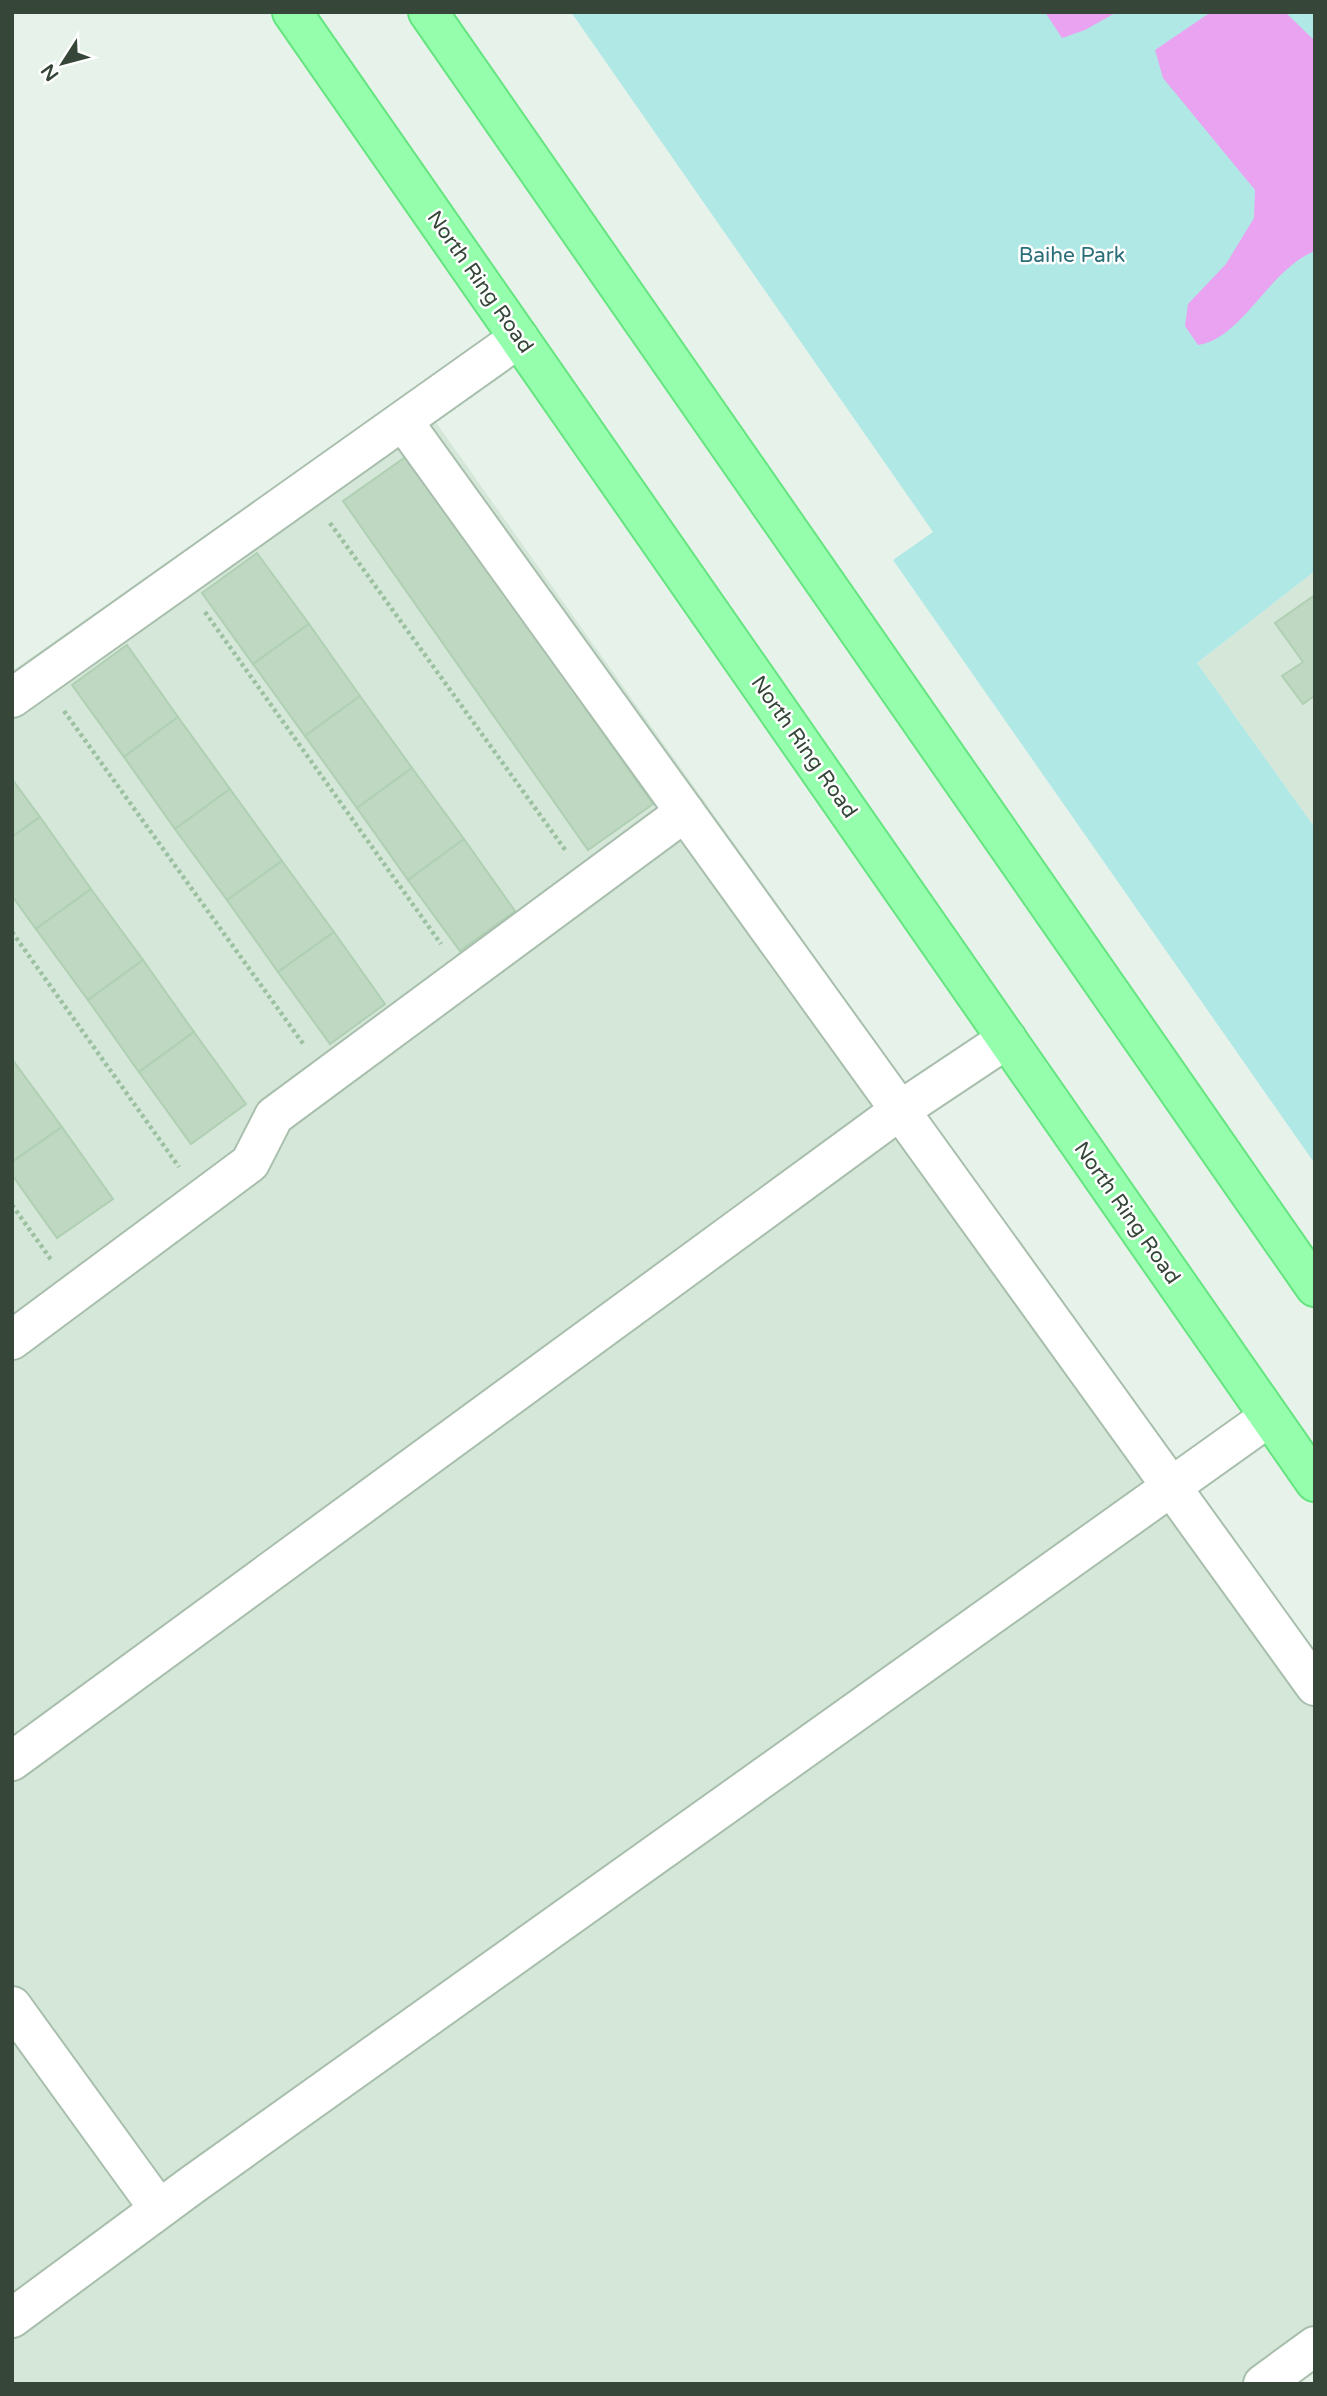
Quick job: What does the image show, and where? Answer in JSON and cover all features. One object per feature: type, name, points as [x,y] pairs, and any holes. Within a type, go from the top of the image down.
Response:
[{"type":"main road","name":"North Ring Road","points":[[292,12],[1315,1482]]},
{"type":"main road","points":[[428,12],[1315,1287]]},
{"type":"street","points":[[26,688],[519,338]]},
{"type":"street","points":[[403,421],[1315,1686]]},
{"type":"street","points":[[12,1340],[250,1163],[274,1116],[685,812]]},
{"type":"street","points":[[12,1761],[899,1111],[1007,1040]]},
{"type":"street","points":[[12,2318],[159,2209],[1269,1417]]},
{"type":"street","points":[[12,2006],[159,2209]]},
{"type":"street","points":[[1262,2384],[1315,2346]]},
{"type":"path","points":[[306,489],[589,883]]},
{"type":"path","points":[[181,578],[464,976]]},
{"type":"path","points":[[26,688],[327,1077]]},
{"type":"path","points":[[12,932],[202,1199]]},
{"type":"path","points":[[12,1205],[75,1293]]},
{"type":"shaded area","points":[[1045,12],[1117,12],[1085,30],[1062,38]]},
{"type":"shaded area","points":[[1211,12],[1285,12],[1315,41],[1315,251],[1284,272],[1229,330],[1214,340],[1198,345],[1185,326],[1188,304],[1226,264],[1254,218],[1255,190],[1163,78],[1155,50]]},
{"type":"shaded area","points":[[413,390],[1315,1663],[1315,2356],[1277,2384],[12,2384],[12,671]]},
{"type":"shaded area","points":[[1315,571],[1315,828],[1197,663]]},
{"type":"green space","name":"Baihe Park","points":[[571,12],[1315,12],[1315,571],[1197,663],[1315,828],[1315,1164],[893,560],[933,532]]},
{"type":"building","points":[[407,456],[653,804],[588,850],[343,501]]},
{"type":"building","points":[[257,553],[309,624],[253,664],[202,593]]},
{"type":"building","points":[[1315,595],[1315,700],[1313,697],[1303,704],[1282,676],[1303,662],[1275,623]]},
{"type":"building","points":[[309,624],[360,696],[305,736],[253,664]]},
{"type":"building","points":[[127,645],[178,717],[124,757],[72,685]]},
{"type":"building","points":[[360,696],[412,768],[357,808],[305,736]]},
{"type":"building","points":[[178,717],[230,789],[175,829],[124,757]]},
{"type":"building","points":[[412,768],[464,839],[408,880],[357,808]]},
{"type":"building","points":[[12,779],[40,817],[12,837]]},
{"type":"building","points":[[230,789],[282,861],[227,900],[175,829]]},
{"type":"building","points":[[40,817],[91,889],[36,929],[12,896],[12,837]]},
{"type":"building","points":[[464,839],[515,911],[460,951],[408,880]]},
{"type":"building","points":[[282,861],[334,932],[278,972],[227,900]]},
{"type":"building","points":[[91,889],[143,960],[88,1000],[36,929]]},
{"type":"building","points":[[334,932],[385,1004],[330,1044],[278,972]]},
{"type":"building","points":[[143,960],[194,1032],[139,1072],[88,1000]]},
{"type":"building","points":[[194,1032],[246,1104],[191,1144],[139,1072]]},
{"type":"building","points":[[12,1059],[62,1127],[12,1162]]},
{"type":"building","points":[[62,1127],[113,1199],[57,1238],[12,1175],[12,1162]]}]
